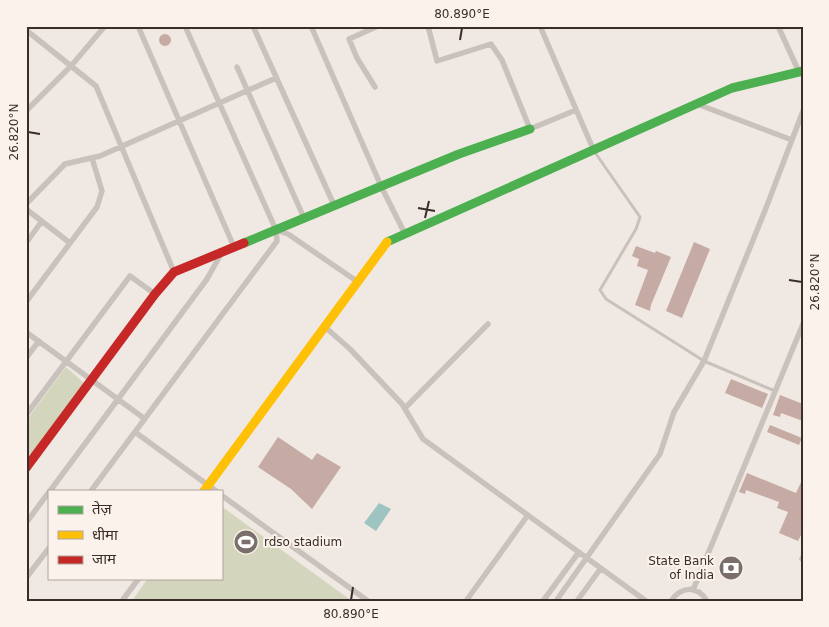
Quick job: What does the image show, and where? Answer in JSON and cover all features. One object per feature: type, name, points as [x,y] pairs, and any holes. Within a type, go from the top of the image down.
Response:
[{"type":"street","points":[[26,111],[71,66],[105,26]]},
{"type":"street","points":[[138,26],[234,247]]},
{"type":"street","points":[[92,490],[277,240],[276,230],[184,26]]},
{"type":"street","points":[[253,26],[334,205]]},
{"type":"street","points":[[311,26],[381,186],[405,234]]},
{"type":"street","points":[[375,87],[357,58],[349,39],[378,26]]},
{"type":"street","points":[[428,26],[437,61],[492,44],[502,60],[530,129]]},
{"type":"street","points":[[540,26],[594,151]]},
{"type":"street","points":[[135,432],[209,489],[388,241],[732,88],[801,71],[778,26]]},
{"type":"street","points":[[26,30],[96,86],[174,272]]},
{"type":"street","points":[[236,67],[304,218]]},
{"type":"street","points":[[26,204],[65,164],[92,158],[121,147],[276,78]]},
{"type":"street","points":[[696,104],[792,140]]},
{"type":"street","points":[[26,468],[155,294],[174,272],[459,154],[530,129],[576,110]]},
{"type":"street","points":[[556,601],[660,454],[674,412],[704,361],[803,111]]},
{"type":"street","points":[[26,302],[97,207],[102,191],[92,158]]},
{"type":"street","points":[[26,209],[70,243]]},
{"type":"street","points":[[26,243],[42,221]]},
{"type":"street","points":[[276,230],[288,234],[358,282]]},
{"type":"street","points":[[50,490],[207,279],[222,252]]},
{"type":"street","points":[[26,415],[130,276],[155,294]]},
{"type":"street","points":[[405,408],[488,324]]},
{"type":"street","points":[[693,590],[803,324]]},
{"type":"street","points":[[325,327],[350,349],[405,408],[423,439],[646,601]]},
{"type":"street","points":[[26,332],[145,419]]},
{"type":"street","points":[[26,358],[39,341]]},
{"type":"street","points":[[26,523],[48,492]]},
{"type":"street","points":[[222,496],[368,601]]},
{"type":"street","points":[[466,601],[528,515]]},
{"type":"street","points":[[26,578],[48,549]]},
{"type":"street","points":[[543,601],[579,552]]},
{"type":"street","points":[[576,601],[600,568]]},
{"type":"street","points":[[122,601],[138,580]]},
{"type":"street","points":[[670,601],[675,594],[683,590],[698,591],[707,601]]},
{"type":"lane","points":[[594,151],[640,218],[636,229],[600,290],[606,299],[704,361],[775,391]]},
{"type":"green space","points":[[66,367],[84,383],[26,461],[26,421]]},
{"type":"green space","name":"rdso stadium","points":[[222,507],[352,601],[132,601],[147,580],[222,580]]},
{"type":"water","points":[[379,503],[391,509],[376,531],[364,523]]},
{"type":"building","points":[[163,34],[167,34],[171,40],[167,46],[163,46],[159,42],[159,38]]},
{"type":"building","points":[[694,242],[710,249],[682,318],[666,311]]},
{"type":"building","points":[[636,246],[671,257],[650,311],[635,305],[648,270],[637,266],[639,259],[632,256]]},
{"type":"building","points":[[731,379],[768,394],[762,408],[725,393]]},
{"type":"building","points":[[780,395],[803,404],[803,421],[781,413],[780,417],[773,415]]},
{"type":"building","points":[[770,425],[802,438],[799,445],[767,432]]},
{"type":"building","points":[[278,437],[312,460],[317,453],[341,467],[312,509],[291,489],[258,467]]},
{"type":"building","points":[[747,473],[796,493],[803,478],[803,531],[798,541],[779,533],[788,512],[777,508],[779,502],[746,490],[745,494],[739,492]]},
{"type":"traffic: fast","points":[[387,242],[732,88],[803,71]]},
{"type":"traffic: fast","points":[[244,243],[459,154],[530,129]]},
{"type":"traffic: slow","points":[[205,490],[387,242]]},
{"type":"traffic: jam","points":[[26,468],[155,294],[174,272],[244,243]]},
{"type":"place","name":"rdso stadium","points":[[246,542]]},
{"type":"place","name":"State Bank of India","points":[[731,568]]}]
